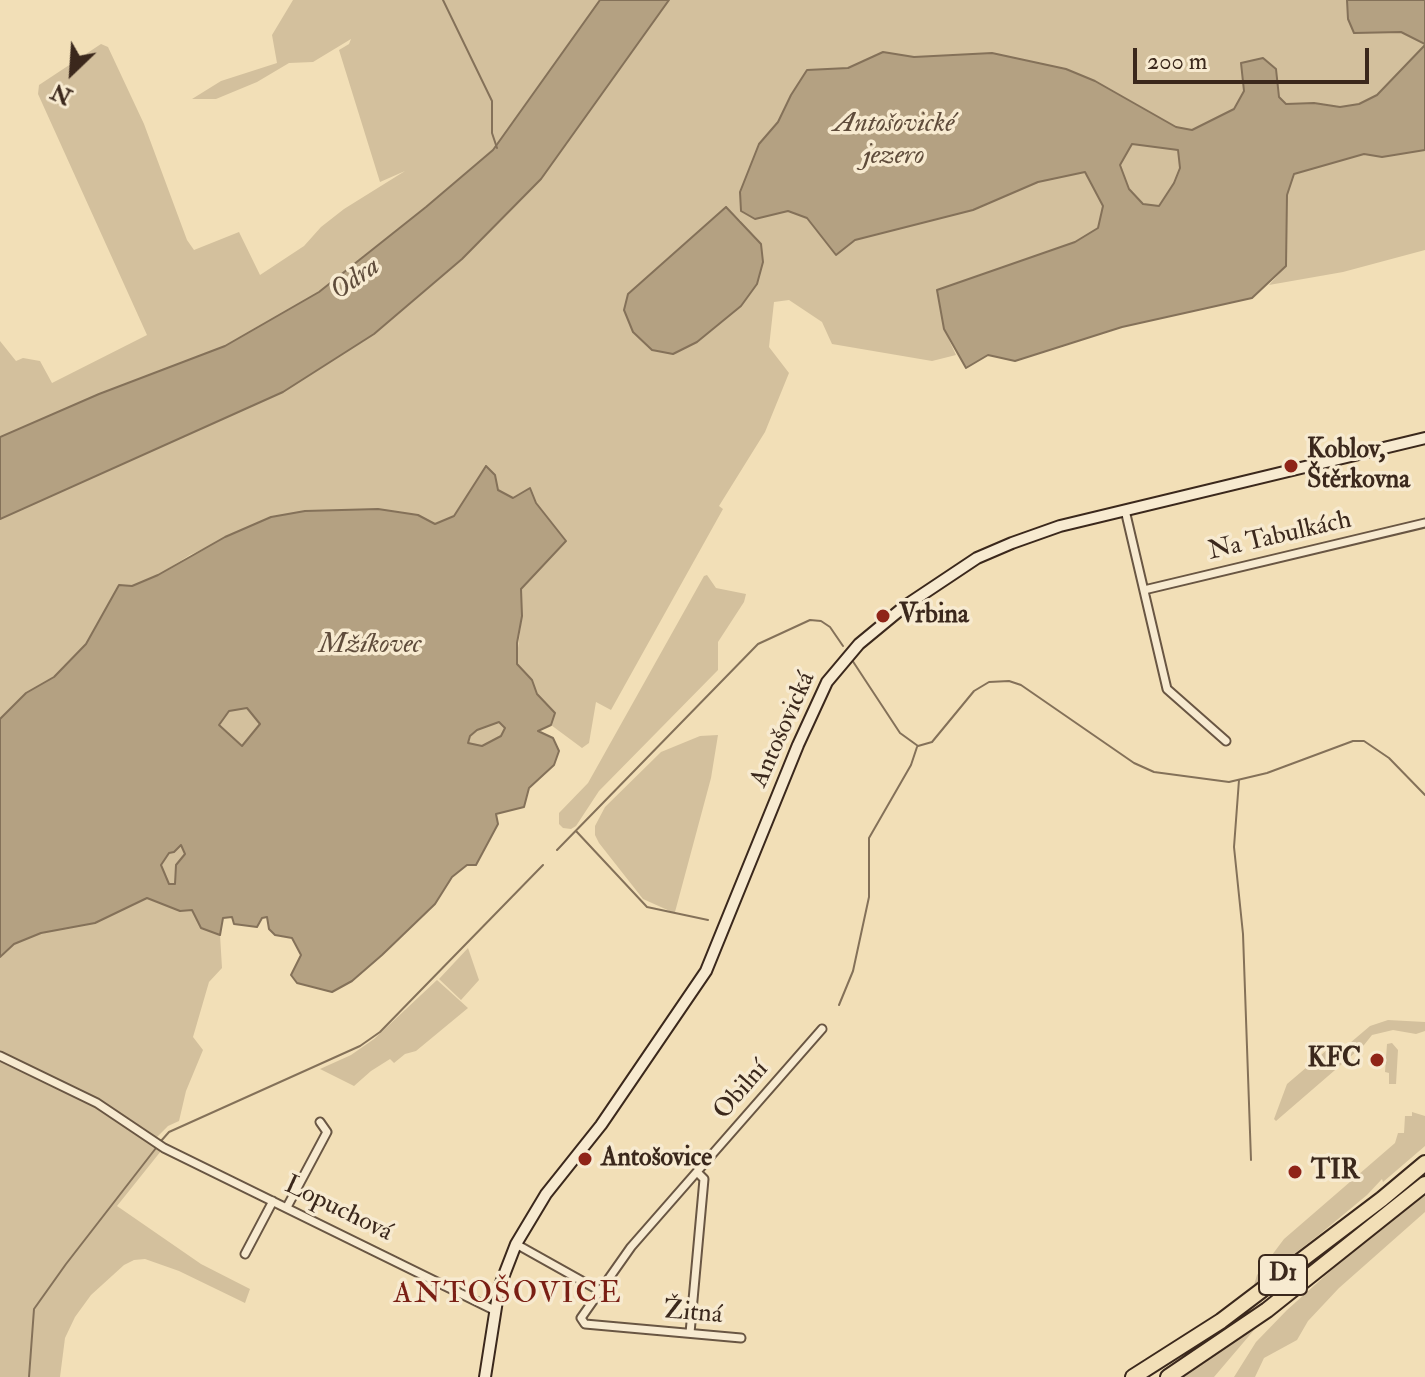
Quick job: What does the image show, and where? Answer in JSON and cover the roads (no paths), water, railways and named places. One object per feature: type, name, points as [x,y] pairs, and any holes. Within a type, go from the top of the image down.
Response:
[{"type":"highway","name":"D1","points":[[1133,1377],[1221,1321],[1425,1163]]},
{"type":"highway","name":"D1","points":[[1168,1377],[1267,1310],[1425,1184]]},
{"type":"street","name":"Antošovická","points":[[485,1377],[494,1310],[516,1244],[546,1194],[601,1125],[706,971],[798,745],[827,682],[859,644],[905,606],[977,558],[1012,543],[1060,526],[1425,438]]},
{"type":"street","points":[[1125,510],[1167,689],[1226,741]]},
{"type":"street","name":"Na Tabulkách","points":[[1144,590],[1425,523]]},
{"type":"street","name":"Obilní","points":[[600,1291],[631,1247],[822,1029]]},
{"type":"street","name":"Lopuchová","points":[[0,1056],[97,1103],[164,1148],[494,1310]]},
{"type":"street","points":[[287,1207],[327,1132],[320,1122]]},
{"type":"street","points":[[690,1333],[704,1179],[698,1173]]},
{"type":"street","points":[[245,1254],[273,1201]]},
{"type":"street","points":[[516,1244],[600,1291]]},
{"type":"street","name":"Žitná","points":[[600,1291],[581,1318],[585,1324],[741,1338]]},
{"type":"water","name":"Odra","points":[[600,0],[669,0],[541,179],[462,259],[374,334],[283,392],[0,519],[0,437],[99,394],[225,346],[319,292],[493,150]]},
{"type":"water","points":[[1347,0],[1425,0],[1425,44],[1401,32],[1354,33],[1348,19]]},
{"type":"water","name":"Antošovické jezero","points":[[1425,45],[1425,150],[1382,157],[1364,154],[1294,174],[1287,195],[1286,266],[1252,298],[1122,327],[1015,361],[988,355],[966,368],[944,329],[937,290],[1075,242],[1098,228],[1103,206],[1085,172],[1038,182],[973,210],[855,240],[836,255],[807,218],[788,211],[755,219],[741,211],[740,192],[759,144],[778,122],[807,70],[848,68],[883,52],[914,57],[992,53],[1066,69],[1095,81],[1176,127],[1192,130],[1234,109],[1244,91],[1241,63],[1263,58],[1276,69],[1279,97],[1286,104],[1314,103],[1340,107],[1359,104],[1377,95]],"holes":[[[1132,144],[1178,150],[1180,168],[1174,183],[1159,206],[1143,204],[1129,189],[1120,165]]]},
{"type":"water","points":[[726,207],[761,244],[763,262],[757,284],[741,306],[697,342],[673,354],[652,350],[633,332],[624,310],[628,294]]},
{"type":"water","name":"Mžíkovec","points":[[486,466],[495,475],[498,490],[513,498],[530,488],[536,503],[566,541],[521,589],[522,616],[517,643],[517,664],[532,680],[537,694],[555,713],[551,725],[538,731],[553,738],[559,751],[554,765],[529,788],[524,807],[496,814],[498,824],[476,865],[467,865],[452,877],[435,904],[382,955],[352,981],[332,992],[297,983],[291,975],[301,955],[292,938],[275,935],[269,929],[267,917],[262,918],[257,927],[234,924],[232,917],[223,918],[220,935],[201,928],[192,910],[180,911],[147,898],[95,923],[41,933],[14,944],[0,957],[0,719],[26,693],[54,677],[86,644],[119,585],[132,586],[158,575],[225,537],[271,517],[305,511],[378,509],[418,515],[435,524],[454,516]],"holes":[[[247,708],[260,724],[242,746],[219,725],[229,711]],[[499,722],[505,728],[501,736],[482,746],[468,743],[477,730]],[[181,845],[185,854],[176,865],[175,884],[169,884],[161,865],[169,853]]]},
{"type":"waterway","points":[[443,0],[492,101],[492,133],[497,148]]},
{"type":"waterway","points":[[557,850],[758,644],[810,620],[821,621],[830,627],[843,646]]},
{"type":"waterway","points":[[852,660],[900,733],[918,746],[932,742],[974,691],[989,682],[1009,681],[1021,685],[1134,763],[1154,772],[1229,782],[1267,773],[1353,741],[1364,741],[1389,758],[1425,795]]},
{"type":"waterway","points":[[839,1005],[853,971],[869,897],[869,838],[911,765],[917,747]]},
{"type":"waterway","points":[[1239,780],[1234,847],[1243,934],[1251,1160]]},
{"type":"waterway","points":[[576,831],[647,907],[708,920]]},
{"type":"waterway","points":[[161,1141],[169,1132],[360,1046],[380,1032],[543,865]]},
{"type":"waterway","points":[[29,1377],[34,1309],[156,1148]]},
{"type":"place","name":"Koblov, Štěrkovna","points":[[1291,466]]},
{"type":"place","name":"Vrbina","points":[[883,616]]},
{"type":"place","name":"KFC","points":[[1377,1060]]},
{"type":"place","name":"Antošovice","points":[[585,1159]]},
{"type":"place","name":"TIR","points":[[1295,1172]]},
{"type":"district","name":"ANTOŠOVICE","points":[[508,1296]]}]
